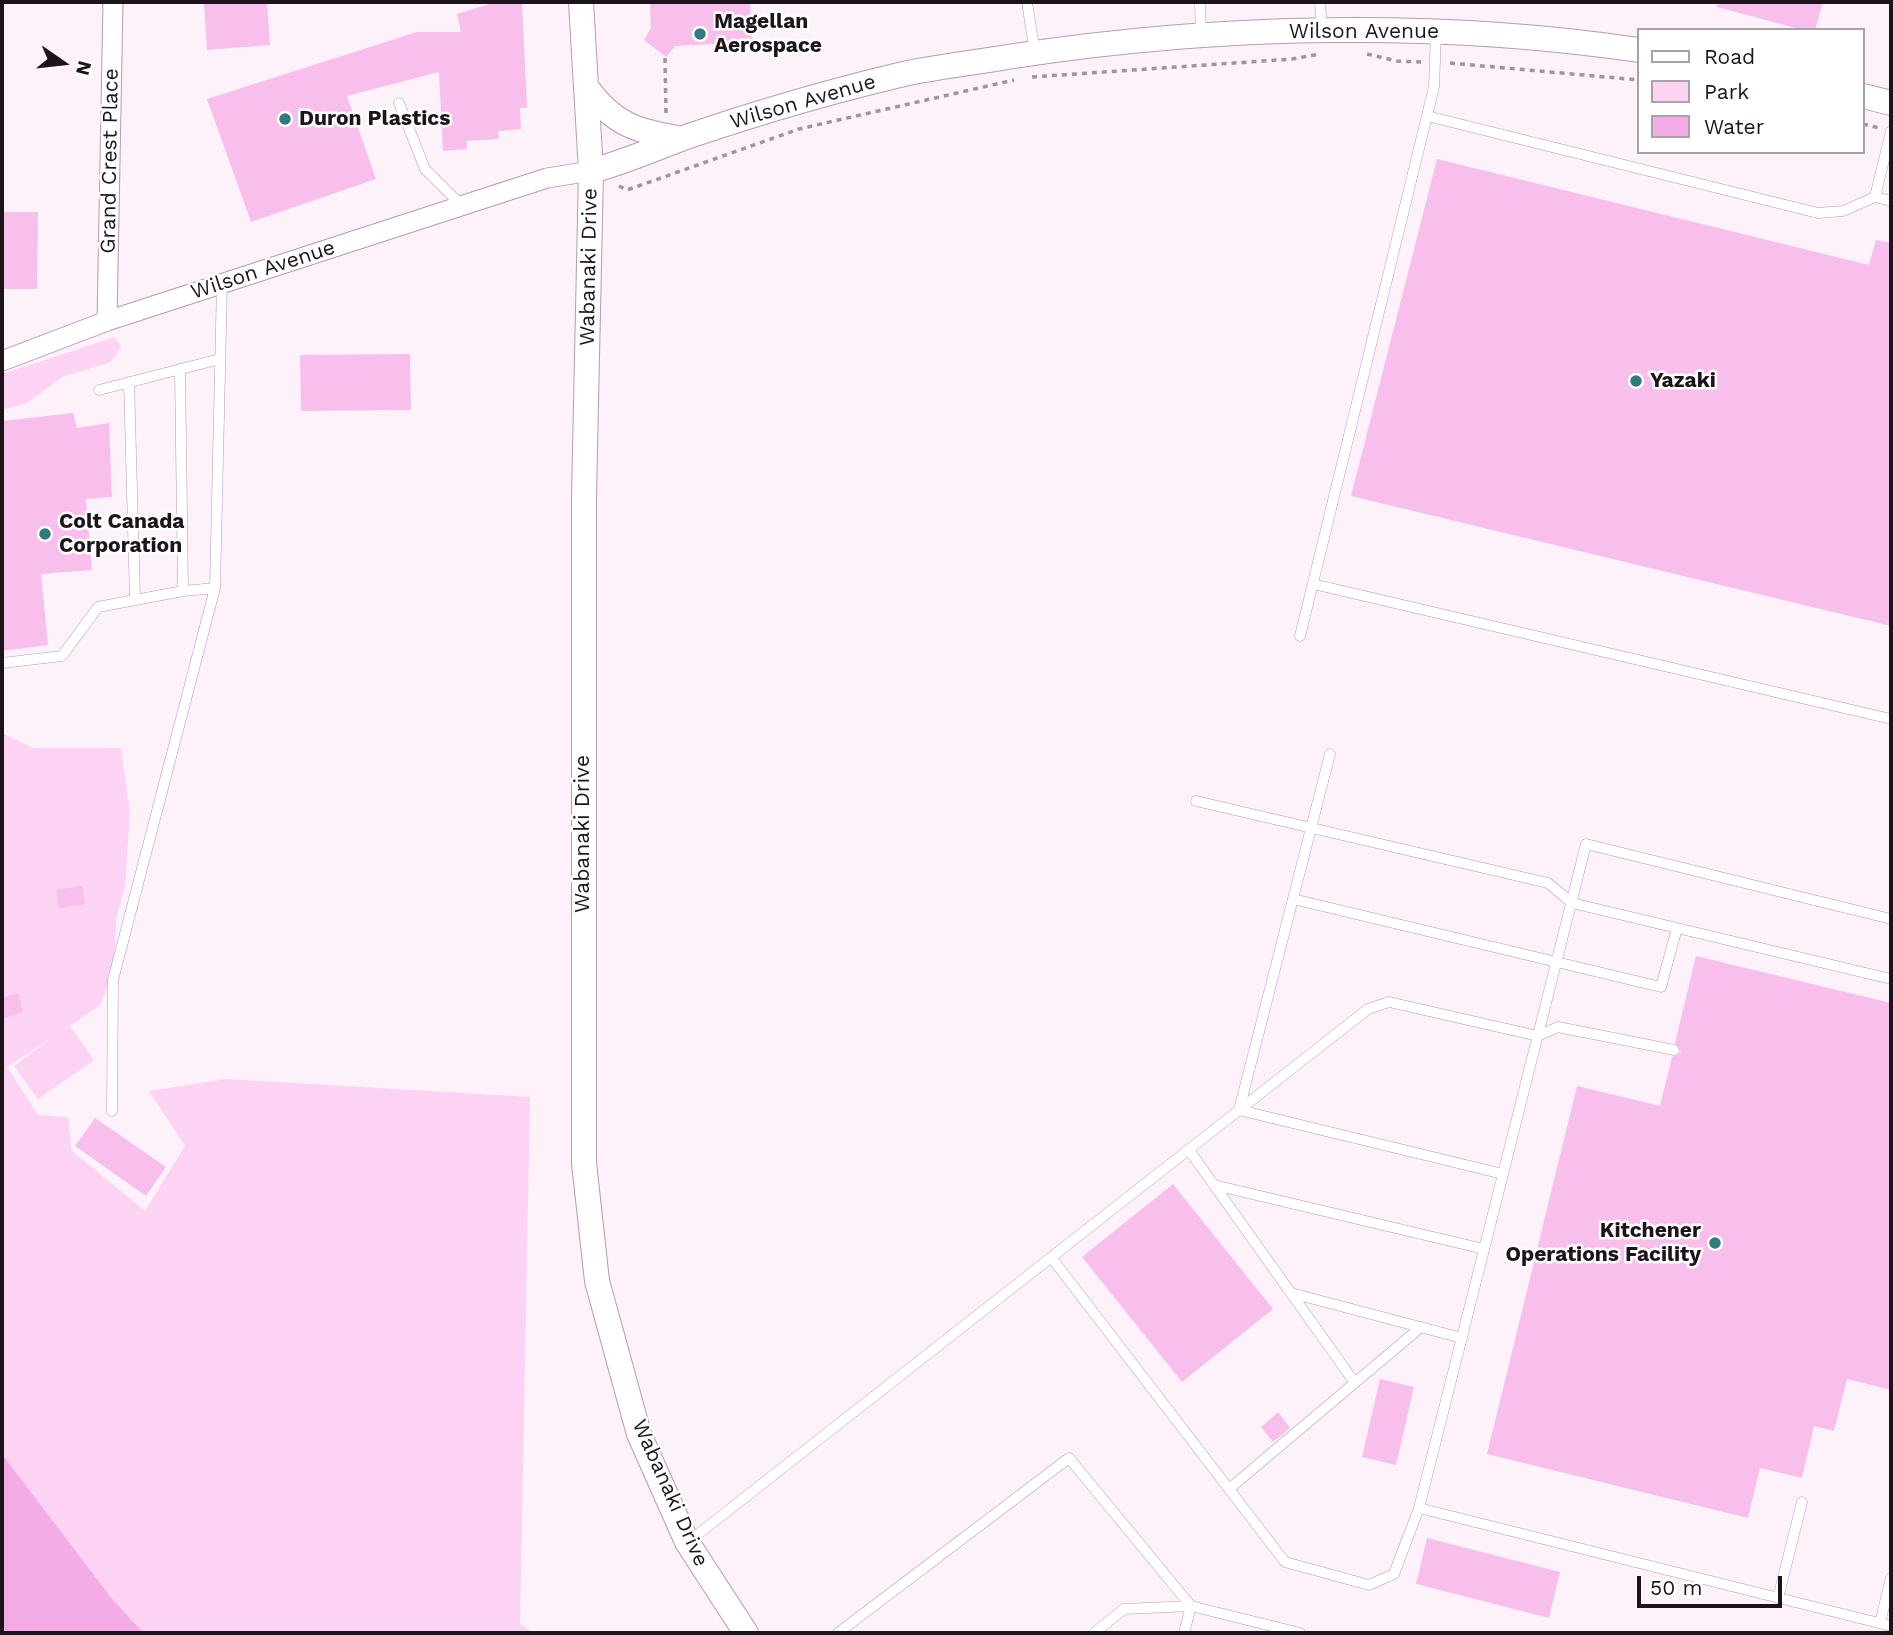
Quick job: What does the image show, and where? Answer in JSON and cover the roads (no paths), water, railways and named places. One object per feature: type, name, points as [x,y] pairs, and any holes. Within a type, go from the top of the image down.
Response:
[{"type":"street","name":"Grand Crest Place","points":[[107,321],[113,2]]},
{"type":"street","name":"Wabanaki Drive","points":[[582,2],[591,171],[584,511],[584,1163],[597,1281],[639,1433],[687,1542],[746,1633]]},
{"type":"street","name":"Wilson Avenue","points":[[2,361],[107,321],[461,205],[547,178],[629,161],[681,139],[787,104],[911,73],[1101,44],[1201,37],[1327,43],[1465,33],[1638,50]]},
{"type":"street","points":[[587,88],[605,113],[635,130],[681,139]]},
{"type":"street","points":[[1865,96],[1891,103]]},
{"type":"lane","points":[[1027,2],[1035,53]]},
{"type":"lane","points":[[1199,2],[1201,37]]},
{"type":"lane","points":[[1320,2],[1327,43]]},
{"type":"lane","points":[[1300,636],[1434,87],[1436,33]]},
{"type":"lane","points":[[399,103],[425,169],[461,205]]},
{"type":"lane","points":[[1427,116],[1818,214],[1843,211],[1875,197],[1891,201]]},
{"type":"lane","points":[[1875,197],[1891,131]]},
{"type":"lane","points":[[111,1111],[113,980],[215,588],[222,283]]},
{"type":"lane","points":[[99,390],[220,359]]},
{"type":"lane","points":[[180,369],[183,591]]},
{"type":"lane","points":[[129,382],[135,599]]},
{"type":"lane","points":[[1313,584],[1891,719]]},
{"type":"lane","points":[[2,663],[62,656],[98,607],[183,591],[215,588]]},
{"type":"lane","points":[[1239,1110],[1330,754]]},
{"type":"lane","points":[[1196,801],[1548,883],[1572,903],[1891,979]]},
{"type":"lane","points":[[1051,1257],[1286,1562],[1369,1585],[1394,1574],[1419,1508],[1586,844],[1891,919]]},
{"type":"lane","points":[[1293,899],[1661,987],[1677,928]]},
{"type":"lane","points":[[687,1542],[1368,1009],[1389,1002],[1538,1036],[1558,1027],[1674,1050]]},
{"type":"lane","points":[[1239,1110],[1503,1174]]},
{"type":"lane","points":[[1189,1150],[1354,1383]]},
{"type":"lane","points":[[1214,1185],[1485,1249]]},
{"type":"lane","points":[[1291,1293],[1462,1338]]},
{"type":"lane","points":[[1229,1489],[1421,1327]]},
{"type":"lane","points":[[838,1633],[1069,1458],[1191,1606]]},
{"type":"lane","points":[[1778,1598],[1802,1502]]},
{"type":"lane","points":[[1419,1508],[1891,1626]]},
{"type":"lane","points":[[1880,1623],[1891,1578]]},
{"type":"lane","points":[[1184,1633],[1191,1606]]},
{"type":"lane","points":[[1094,1633],[1124,1609],[1191,1606],[1300,1633]]},
{"type":"water","points":[[2,1454],[113,1600],[144,1633],[2,1633]]},
{"type":"place","name":"Magellan Aerospace","points":[[700,34]]},
{"type":"place","name":"Duron Plastics","points":[[285,119]]},
{"type":"place","name":"Yazaki","points":[[1636,381]]},
{"type":"place","name":"Colt Canada Corporation","points":[[45,534]]},
{"type":"place","name":"Kitchener Operations Facility","points":[[1715,1243]]}]
